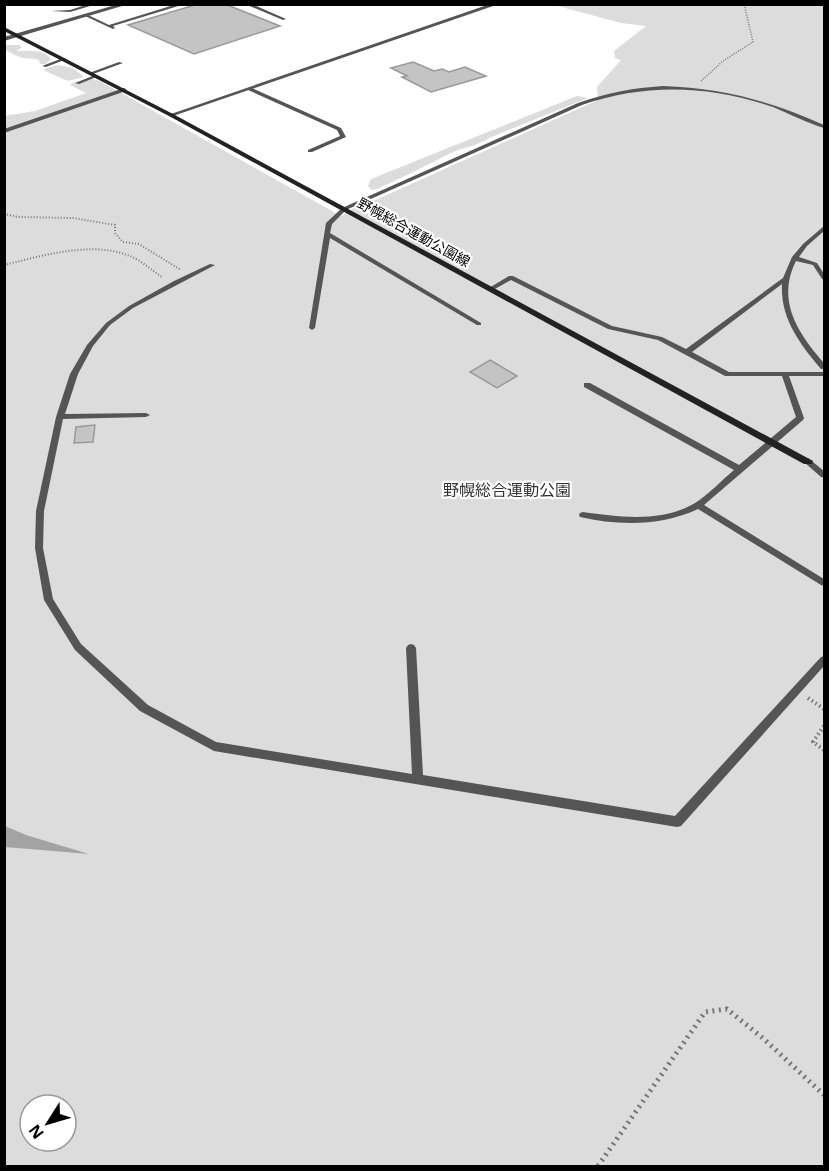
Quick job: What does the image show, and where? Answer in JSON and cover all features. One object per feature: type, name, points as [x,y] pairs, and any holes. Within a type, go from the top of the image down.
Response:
[{"type":"main road","name":"野幌総合運動公園線","points":[[4,29],[171,115],[808,461]]},
{"type":"street","points":[[4,39],[127,4]]},
{"type":"street","points":[[171,115],[497,4]]},
{"type":"street","points":[[4,131],[123,90]]},
{"type":"lane","points":[[53,11],[70,11],[95,4]]},
{"type":"lane","points":[[87,16],[111,27],[183,4]]},
{"type":"lane","points":[[247,4],[284,19]]},
{"type":"lane","points":[[44,66],[64,59]]},
{"type":"lane","points":[[77,83],[122,63]]},
{"type":"lane","points":[[249,88],[339,129],[343,137],[310,151]]},
{"type":"lane","points":[[312,328],[329,223],[344,209],[593,99],[633,90],[691,89],[767,102],[825,127]]},
{"type":"lane","points":[[825,228],[794,258],[783,285],[788,317],[812,354],[825,368]]},
{"type":"lane","points":[[327,234],[479,324]]},
{"type":"lane","points":[[794,258],[815,264],[825,278]]},
{"type":"lane","points":[[212,265],[173,284],[116,319],[90,345],[75,374],[60,417],[40,511],[39,548],[49,600],[78,647],[144,708],[214,746],[677,822],[825,660]]},
{"type":"lane","points":[[491,289],[511,278],[610,328],[660,338],[728,374],[825,374]]},
{"type":"lane","points":[[687,352],[786,279]]},
{"type":"lane","points":[[583,515],[623,519],[656,519],[682,514],[698,505],[738,468],[800,418],[785,374]]},
{"type":"lane","points":[[586,385],[738,468]]},
{"type":"lane","points":[[60,417],[146,415]]},
{"type":"lane","points":[[808,461],[825,472]]},
{"type":"lane","points":[[698,505],[825,583]]},
{"type":"lane","points":[[411,648],[418,779]]},
{"type":"path","points":[[691,89],[723,61],[753,42],[744,4]]},
{"type":"path","points":[[4,214],[18,218],[73,218],[115,225],[115,233],[123,242],[139,244],[191,275]]},
{"type":"path","points":[[4,265],[72,253],[106,250],[124,253],[173,284]]},
{"type":"path","points":[[797,690],[825,709]]},
{"type":"path","points":[[825,726],[813,742],[825,750]]},
{"type":"path","points":[[598,1167],[705,1012],[727,1009],[764,1039],[825,1095]]},
{"type":"green space","name":"野幌総合運動公園","points":[[554,5],[824,5],[824,1166],[5,1166],[4,116],[35,111],[86,93],[70,85],[72,83],[93,79],[100,81],[341,216],[362,203],[369,203],[598,100],[597,87],[621,60],[615,58],[614,51],[646,26],[621,23]]},
{"type":"green space","points":[[5,45],[19,45],[22,47],[17,51],[40,52],[51,59],[46,64],[40,64],[39,60],[21,57],[5,50]]},
{"type":"green space","points":[[58,65],[73,68],[84,77],[68,81],[44,69]]},
{"type":"green space","points":[[577,96],[588,98],[454,152],[377,189],[371,190],[368,186],[371,179]]},
{"type":"shaded area","points":[[5,826],[26,835],[89,854],[5,847]]},
{"type":"building","points":[[198,4],[225,4],[280,26],[194,54],[128,25]]},
{"type":"building","points":[[413,62],[434,71],[442,69],[449,72],[465,67],[486,76],[431,92],[402,77],[407,76],[391,68]]},
{"type":"building","points":[[490,360],[517,376],[497,388],[470,372]]},
{"type":"building","points":[[95,425],[93,442],[74,443],[76,427]]}]
